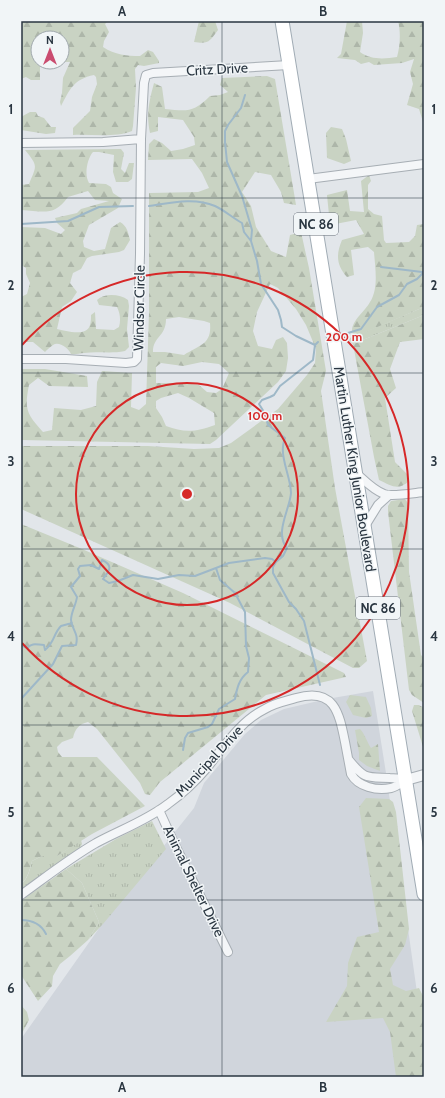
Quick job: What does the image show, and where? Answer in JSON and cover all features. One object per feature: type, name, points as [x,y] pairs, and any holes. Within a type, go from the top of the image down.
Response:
[{"type":"main road","name":"Martin Luther King Junior Boulevard","points":[[282,21],[424,894]]},
{"type":"street","name":"Critz Drive","points":[[146,76],[152,73],[289,65]]},
{"type":"street","name":"Windsor Circle","points":[[21,359],[66,359],[122,363],[134,362],[138,359],[141,139],[144,83],[146,76]]},
{"type":"street","points":[[21,143],[103,142],[141,139]]},
{"type":"street","points":[[308,179],[424,164]]},
{"type":"street","points":[[356,473],[375,489],[384,494],[390,495],[424,492]]},
{"type":"street","points":[[365,526],[378,505],[390,495]]},
{"type":"street","name":"Municipal Drive","points":[[21,895],[73,857],[96,843],[159,810],[182,793],[196,780],[233,734],[243,724],[265,708],[300,696],[315,695],[322,697],[335,706],[343,727],[350,774],[359,784],[368,788],[393,788],[406,780]]},
{"type":"street","points":[[406,780],[424,775]]},
{"type":"street","name":"Animal Shelter Drive","points":[[159,810],[228,952]]},
{"type":"shaded area","points":[[373,691],[424,1042],[424,1077],[21,1077],[21,1039],[107,917],[194,808],[204,783],[245,734],[261,720],[284,709],[327,699]]},
{"type":"green space","points":[[21,21],[108,21],[105,24],[109,32],[104,41],[103,47],[112,52],[140,56],[148,50],[153,52],[159,61],[159,63],[144,66],[138,65],[135,69],[136,88],[132,131],[118,134],[73,135],[73,128],[90,111],[92,97],[97,84],[96,77],[94,75],[77,82],[70,90],[61,106],[60,102],[63,78],[66,70],[70,70],[70,30],[30,30],[30,70],[40,70],[40,80],[31,80],[26,77],[21,79]]},
{"type":"green space","points":[[199,21],[215,21],[218,30],[210,40],[203,43],[194,42]]},
{"type":"green space","points":[[347,21],[362,21],[363,33],[360,52],[373,58],[382,58],[397,57],[400,39],[398,21],[424,21],[424,125],[419,109],[407,105],[413,84],[410,72],[414,59],[402,63],[374,65],[369,62],[361,64],[355,60],[337,58],[341,54]]},
{"type":"green space","points":[[267,76],[275,79],[296,205],[284,203],[281,192],[271,175],[255,172],[242,192],[251,206],[256,227],[271,251],[286,257],[290,235],[301,232],[309,268],[326,371],[321,391],[335,488],[367,661],[359,668],[353,668],[230,603],[21,509],[21,446],[148,446],[194,449],[219,448],[231,443],[278,409],[307,375],[315,363],[316,349],[306,325],[296,309],[278,288],[270,284],[257,312],[253,331],[258,346],[272,349],[276,340],[283,337],[287,343],[288,358],[286,371],[278,382],[210,444],[21,440],[21,369],[45,369],[87,376],[88,387],[49,386],[38,378],[29,385],[27,400],[28,411],[33,421],[43,432],[52,430],[54,408],[81,410],[96,406],[97,382],[102,371],[132,373],[131,407],[139,410],[146,404],[149,313],[149,193],[198,192],[209,188],[202,173],[192,159],[148,160],[149,144],[154,139],[162,143],[171,151],[195,145],[194,137],[183,120],[158,117],[158,131],[150,133],[148,114],[154,83],[162,87],[165,109],[189,110],[204,102],[210,96],[228,92],[220,85],[222,78]],"holes":[[[179,317],[210,323],[209,336],[207,340],[184,355],[153,352],[155,343],[164,330],[166,319]],[[202,362],[219,364],[229,373],[222,389],[216,393],[207,392],[199,385],[183,383],[156,383],[156,367],[161,363],[183,366]],[[178,393],[189,398],[214,413],[215,425],[190,431],[179,430],[166,426],[156,408],[156,401]]]},
{"type":"green space","points":[[30,112],[36,112],[38,116],[44,118],[51,127],[56,127],[55,133],[46,134],[21,130],[21,117]]},
{"type":"green space","points":[[331,127],[342,129],[351,161],[344,164],[327,158],[326,133]]},
{"type":"green space","points":[[121,149],[124,153],[121,169],[125,173],[129,163],[134,163],[132,179],[128,182],[116,182],[113,172],[114,155],[93,152],[89,159],[86,172],[89,183],[106,184],[111,187],[113,193],[122,199],[118,208],[89,225],[83,241],[84,247],[94,251],[105,249],[111,228],[120,222],[126,227],[130,240],[124,250],[87,258],[81,269],[73,273],[70,283],[77,292],[71,301],[62,307],[57,329],[76,332],[85,331],[90,325],[91,315],[95,312],[96,329],[114,330],[119,327],[120,322],[117,307],[99,305],[97,300],[108,295],[121,296],[128,300],[129,306],[127,329],[129,347],[125,351],[120,352],[89,352],[71,354],[63,346],[58,344],[53,345],[45,352],[33,342],[21,342],[21,297],[27,294],[30,283],[26,274],[26,268],[21,265],[21,227],[45,228],[61,234],[65,230],[57,223],[55,218],[77,213],[81,209],[109,201],[95,200],[88,191],[68,197],[58,208],[53,210],[42,212],[21,210],[21,185],[29,184],[35,169],[32,159],[25,150]]},
{"type":"green space","points":[[369,175],[371,181],[368,185],[368,209],[374,214],[382,216],[384,240],[386,243],[409,242],[415,236],[417,225],[424,224],[424,307],[354,337],[352,327],[357,318],[368,306],[375,290],[376,277],[374,252],[368,247],[351,250],[354,275],[347,277],[343,273],[338,259],[342,240],[364,234],[356,220],[330,225],[327,195],[347,190],[350,211],[364,212],[361,181]]},
{"type":"green space","points":[[424,307],[424,315],[353,344],[349,340],[350,338]]},
{"type":"green space","points":[[424,315],[424,339],[400,342],[390,369],[396,388],[385,398],[395,462],[407,474],[409,481],[398,487],[379,480],[353,344]]},
{"type":"green space","points":[[405,499],[408,503],[409,572],[421,655],[424,658],[424,703],[412,695],[409,690],[388,512],[388,506],[391,501]]},
{"type":"green space","points":[[21,524],[183,593],[344,673],[346,677],[266,695],[160,782],[150,795],[145,794],[140,783],[97,729],[88,722],[82,724],[76,730],[73,738],[62,742],[57,747],[58,752],[62,757],[97,757],[145,806],[92,834],[57,856],[42,856],[32,861],[27,876],[21,884]]},
{"type":"green space","points":[[350,695],[366,697],[371,708],[372,716],[366,718],[353,715],[346,702]]},
{"type":"green space","points":[[414,705],[419,705],[424,708],[424,750],[412,711]]},
{"type":"green space","points":[[360,729],[371,748],[378,744],[380,771],[367,766],[359,760],[355,730]]},
{"type":"green space","points":[[366,798],[389,799],[393,802],[396,812],[409,929],[405,945],[390,969],[393,985],[406,991],[419,988],[424,998],[424,1077],[396,1077],[390,1032],[383,1018],[326,1022],[347,986],[348,963],[357,937],[379,932],[359,807]]},
{"type":"green space","points":[[152,821],[166,849],[88,940],[99,922],[82,883],[66,869],[116,839]]},
{"type":"green space","points":[[81,840],[82,844],[80,848],[21,891],[21,884],[27,877],[32,861],[42,856],[57,856]]},
{"type":"green space","points":[[66,869],[82,883],[99,922],[88,940],[60,964],[53,976],[52,986],[38,1001],[21,975],[21,901]]},
{"type":"green space","points":[[21,1005],[27,1012],[29,1020],[21,1035]]},
{"type":"waterway","points":[[245,95],[241,108],[225,131],[225,142],[227,162],[242,196],[252,230],[251,241]]},
{"type":"waterway","points":[[149,206],[190,201],[207,203],[215,206],[242,223],[244,232],[251,241],[257,261],[261,284],[278,310],[282,327],[315,345]]},
{"type":"waterway","points":[[21,224],[68,221],[99,207],[133,206]]},
{"type":"waterway","points":[[381,267],[422,272]]},
{"type":"waterway","points":[[348,333],[361,329],[377,307],[399,295],[407,284],[417,279],[424,272]]},
{"type":"waterway","points":[[21,699],[53,664],[62,646],[76,645],[77,637],[71,620],[77,597],[71,587],[80,576],[78,569],[80,566],[91,565],[99,569],[102,560],[106,562],[109,569],[103,579],[109,583],[133,575],[158,579],[179,575],[195,576],[229,563],[265,558],[272,559],[276,562],[283,556],[287,548],[283,542],[282,528],[291,493],[283,452],[285,438],[268,425],[264,412],[259,404],[262,400],[274,395],[280,386],[313,360],[315,345],[318,342]]},
{"type":"waterway","points":[[276,562],[273,567],[273,573],[289,602],[304,621],[320,685]]},
{"type":"waterway","points":[[183,750],[185,738],[188,733],[208,727],[212,724],[219,709],[235,699],[239,684],[248,672],[249,658],[246,646],[245,612],[235,593],[220,580],[216,568]]},
{"type":"waterway","points":[[21,645],[27,648],[33,644],[44,645],[45,650],[51,644],[61,626],[72,623]]},
{"type":"waterway","points":[[21,920],[36,923],[46,934]]}]
